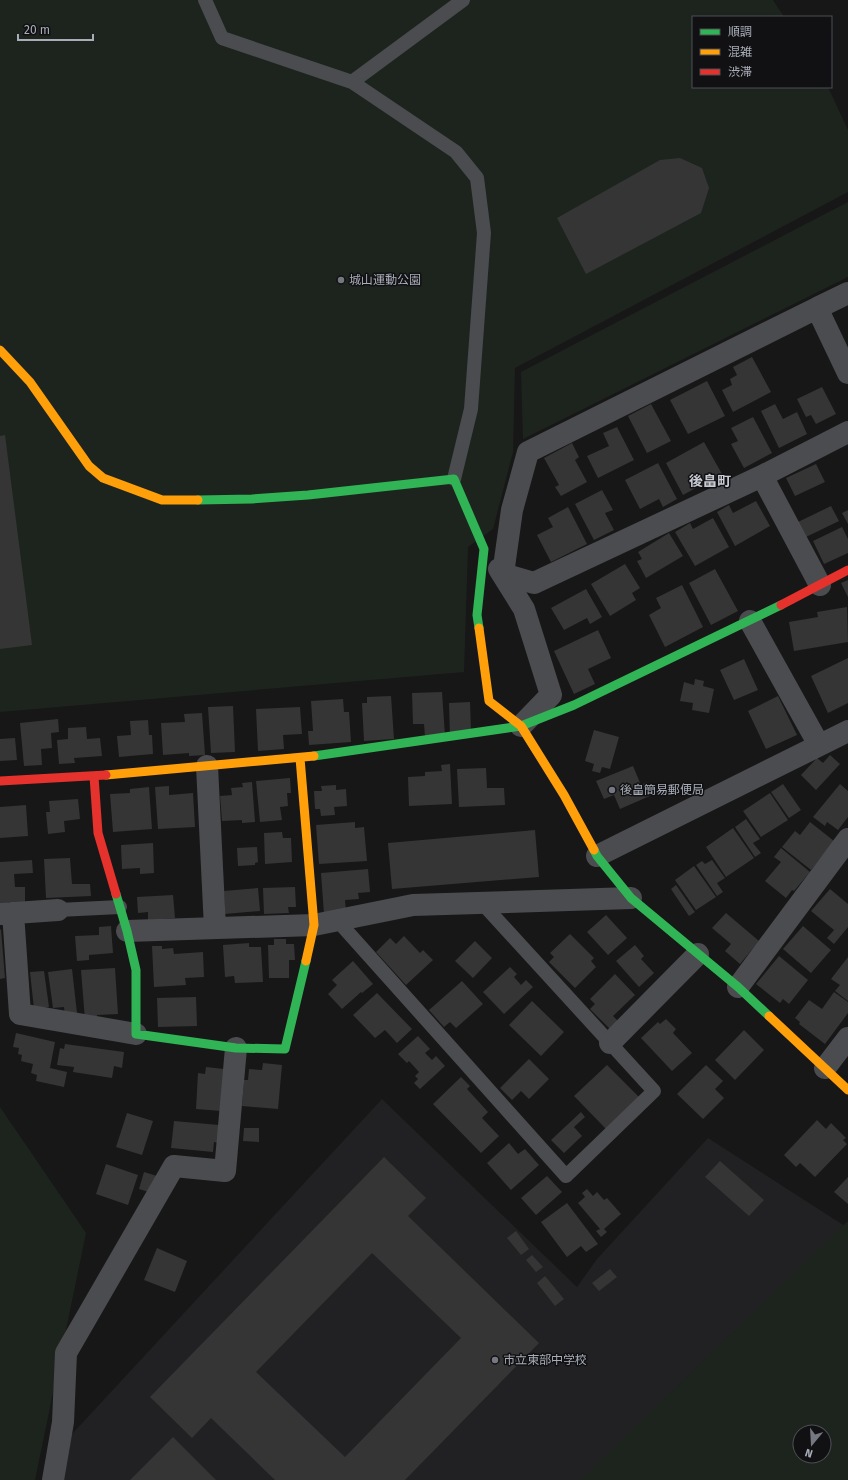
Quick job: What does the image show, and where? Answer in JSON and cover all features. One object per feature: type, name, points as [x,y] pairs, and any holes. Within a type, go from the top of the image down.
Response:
[{"type":"street","points":[[503,574],[512,510],[528,452],[848,293]]},
{"type":"street","points":[[817,308],[848,373]]},
{"type":"street","points":[[0,350],[30,382],[89,466],[103,478],[162,500],[252,499],[308,495],[454,479],[484,549],[503,574],[524,609],[551,695],[521,726]]},
{"type":"street","points":[[503,574],[534,583],[762,476],[848,432]]},
{"type":"street","points":[[762,476],[820,584]]},
{"type":"street","points":[[484,549],[477,615],[489,701],[521,726],[564,795],[597,856],[631,898],[738,987],[848,1090]]},
{"type":"street","points":[[0,781],[94,776],[300,758],[521,726],[574,705],[750,621],[848,570]]},
{"type":"street","points":[[750,621],[819,745]]},
{"type":"street","points":[[597,856],[848,731]]},
{"type":"street","points":[[58,910],[6,913],[20,1014],[136,1034],[236,1048],[285,1049],[314,925],[300,758]]},
{"type":"street","points":[[207,766],[215,928]]},
{"type":"street","points":[[94,776],[98,833],[127,931],[136,970],[136,1034]]},
{"type":"street","points":[[738,987],[848,839]]},
{"type":"street","points":[[127,931],[314,925],[413,905],[631,898]]},
{"type":"street","points":[[610,1044],[698,954]]},
{"type":"street","points":[[825,1068],[848,1038]]},
{"type":"street","points":[[53,1480],[63,1422],[66,1353],[174,1166],[225,1171],[236,1048]]},
{"type":"lane","points":[[205,0],[222,38],[352,82],[456,152],[477,178],[484,233],[477,332],[471,409],[454,479]]},
{"type":"lane","points":[[352,82],[463,0]]},
{"type":"lane","points":[[337,920],[566,1176],[654,1091],[482,903]]},
{"type":"lane","points":[[58,910],[120,907]]},
{"type":"shaded area","name":"城山運動公園","points":[[0,0],[773,0],[783,16],[692,16],[692,88],[828,88],[848,130],[848,192],[515,368],[513,452],[493,529],[468,547],[464,672],[0,712]]},
{"type":"shaded area","points":[[848,202],[848,277],[523,439],[521,372]]},
{"type":"shaded area","name":"市立東部中学校","points":[[382,1099],[577,1287],[597,1259],[708,1138],[848,1228],[848,1480],[45,1480],[48,1460]]},
{"type":"shaded area","points":[[0,1107],[86,1233],[35,1480],[0,1480]]},
{"type":"shaded area","points":[[848,1221],[848,1480],[580,1480]]},
{"type":"building","points":[[680,158],[702,168],[709,188],[701,213],[586,274],[557,218],[660,160]]},
{"type":"building","points":[[752,357],[771,392],[733,412],[722,390],[732,385],[730,379],[737,375],[733,367]]},
{"type":"building","points":[[707,381],[725,416],[688,434],[670,400]]},
{"type":"building","points":[[822,387],[836,414],[816,424],[811,415],[806,417],[797,399]]},
{"type":"building","points":[[651,404],[671,441],[647,453],[628,416]]},
{"type":"building","points":[[775,404],[783,419],[797,412],[807,434],[779,448],[761,411]]},
{"type":"building","points":[[753,417],[772,453],[744,468],[731,444],[738,441],[731,428]]},
{"type":"building","points":[[617,427],[634,460],[598,478],[587,456],[609,446],[603,433]]},
{"type":"building","points":[[5,435],[32,645],[0,649],[0,436]]},
{"type":"building","points":[[704,442],[722,474],[716,477],[719,483],[708,488],[705,483],[683,495],[666,463]]},
{"type":"building","points":[[572,443],[579,457],[575,460],[587,482],[561,496],[555,487],[559,485],[544,458]]},
{"type":"building","points":[[658,463],[677,499],[663,507],[659,499],[640,509],[625,480]]},
{"type":"building","points":[[816,464],[825,482],[795,496],[786,478]]},
{"type":"building","points":[[602,490],[613,510],[605,513],[614,530],[594,540],[575,504]]},
{"type":"building","points":[[756,501],[770,526],[735,546],[717,512],[729,505],[733,513]]},
{"type":"building","points":[[831,506],[839,521],[806,537],[798,522]]},
{"type":"building","points":[[568,507],[587,544],[551,562],[537,535],[553,527],[548,518]]},
{"type":"building","points":[[848,510],[848,524],[842,513]]},
{"type":"building","points":[[713,518],[729,547],[695,566],[675,532],[690,523],[693,529]]},
{"type":"building","points":[[842,527],[848,539],[848,553],[824,564],[813,541]]},
{"type":"building","points":[[669,533],[683,556],[646,578],[637,561],[642,559],[638,552]]},
{"type":"building","points":[[625,564],[640,588],[632,593],[636,600],[610,616],[591,584]]},
{"type":"building","points":[[715,569],[738,611],[711,625],[689,583]]},
{"type":"building","points":[[848,580],[848,597],[841,583]]},
{"type":"building","points":[[682,585],[703,627],[665,647],[649,615],[661,608],[656,598]]},
{"type":"building","points":[[586,589],[602,617],[590,624],[587,618],[564,630],[551,608]]},
{"type":"building","points":[[847,607],[848,642],[794,651],[789,622],[818,617],[817,612]]},
{"type":"building","points":[[598,630],[611,658],[588,669],[595,684],[574,694],[554,651]]},
{"type":"building","points":[[848,658],[848,703],[828,713],[811,676]]},
{"type":"building","points":[[744,659],[758,690],[734,700],[720,670]]},
{"type":"building","points":[[695,679],[704,681],[703,686],[714,689],[709,713],[692,710],[693,703],[680,701],[684,682],[694,685]]},
{"type":"building","points":[[442,692],[445,736],[425,737],[424,724],[413,724],[412,693]]},
{"type":"building","points":[[391,696],[394,739],[364,741],[362,703],[367,703],[367,697]]},
{"type":"building","points":[[778,696],[797,735],[766,749],[748,711]]},
{"type":"building","points":[[343,699],[344,712],[349,712],[351,742],[309,745],[308,731],[313,731],[311,701]]},
{"type":"building","points":[[470,702],[471,731],[450,737],[449,703]]},
{"type":"building","points":[[233,706],[235,752],[211,753],[208,707]]},
{"type":"building","points":[[300,707],[302,734],[283,735],[284,749],[258,751],[256,709]]},
{"type":"building","points":[[202,713],[205,755],[189,756],[189,753],[163,755],[161,723],[185,722],[184,714]]},
{"type":"building","points":[[58,719],[59,732],[51,733],[52,748],[41,749],[42,765],[24,766],[20,723]]},
{"type":"building","points":[[148,720],[149,735],[152,735],[153,754],[119,757],[117,736],[131,735],[130,721]]},
{"type":"building","points":[[86,727],[87,739],[100,738],[102,756],[74,758],[75,763],[59,764],[57,740],[68,739],[68,728]]},
{"type":"building","points":[[594,730],[619,737],[610,769],[602,767],[600,773],[592,771],[594,764],[585,761]]},
{"type":"building","points":[[15,738],[17,760],[0,761],[0,739]]},
{"type":"building","points":[[830,755],[840,764],[816,790],[801,775],[817,758],[823,763]]},
{"type":"building","points":[[450,764],[452,804],[409,806],[408,777],[425,776],[425,772],[442,771],[441,765]]},
{"type":"building","points":[[633,766],[641,785],[647,782],[652,795],[620,809],[614,795],[604,799],[596,781]]},
{"type":"building","points":[[486,768],[487,788],[504,788],[505,805],[459,807],[457,769]]},
{"type":"building","points":[[290,778],[291,793],[287,793],[288,806],[280,807],[282,820],[260,822],[256,781]]},
{"type":"building","points":[[252,782],[255,822],[242,823],[242,820],[222,821],[220,796],[232,795],[231,788],[243,787],[242,783]]},
{"type":"building","points":[[783,784],[801,810],[789,818],[771,792]]},
{"type":"building","points":[[840,784],[848,791],[848,817],[838,830],[827,822],[825,826],[813,817]]},
{"type":"building","points":[[336,785],[336,790],[346,789],[347,806],[334,807],[335,815],[321,816],[320,809],[315,809],[314,791],[322,791],[321,786]]},
{"type":"building","points":[[169,786],[169,795],[193,793],[195,827],[158,829],[155,787]]},
{"type":"building","points":[[149,787],[152,829],[113,832],[110,794],[130,793],[130,789]]},
{"type":"building","points":[[770,793],[788,820],[761,837],[743,811]]},
{"type":"building","points":[[78,799],[80,819],[64,821],[65,832],[48,834],[46,812],[50,812],[49,801]]},
{"type":"building","points":[[26,805],[28,836],[0,838],[0,807]]},
{"type":"building","points":[[746,819],[760,839],[753,843],[761,853],[755,857],[735,827]]},
{"type":"building","points":[[355,822],[355,828],[364,827],[367,861],[319,864],[316,825]]},
{"type":"building","points":[[810,822],[834,841],[811,870],[782,847],[795,831],[800,835]]},
{"type":"building","points":[[733,828],[754,858],[726,877],[706,847]]},
{"type":"building","points":[[535,830],[539,877],[392,889],[388,843]]},
{"type":"building","points":[[282,832],[283,838],[291,838],[292,862],[265,864],[264,833]]},
{"type":"building","points":[[153,843],[154,873],[140,874],[140,868],[122,869],[121,845]]},
{"type":"building","points":[[257,847],[258,862],[255,863],[255,865],[238,866],[237,848]]},
{"type":"building","points":[[781,848],[810,872],[786,898],[765,881],[781,862],[774,857]]},
{"type":"building","points":[[70,858],[72,884],[90,884],[91,896],[46,898],[44,859]]},
{"type":"building","points":[[32,860],[33,873],[14,874],[15,887],[25,887],[25,902],[0,903],[0,862]]},
{"type":"building","points":[[712,860],[725,878],[717,883],[723,892],[717,896],[696,865],[702,861],[705,864]]},
{"type":"building","points":[[694,866],[716,897],[696,910],[675,880]]},
{"type":"building","points":[[368,869],[370,892],[358,893],[359,899],[345,900],[346,912],[324,914],[321,873]]},
{"type":"building","points":[[676,885],[695,912],[689,916],[671,889]]},
{"type":"building","points":[[295,887],[296,907],[288,907],[289,913],[264,914],[263,888]]},
{"type":"building","points":[[258,888],[260,911],[225,914],[224,891]]},
{"type":"building","points":[[830,889],[848,904],[848,927],[834,944],[827,938],[834,930],[811,911]]},
{"type":"building","points":[[173,895],[175,918],[148,920],[148,912],[138,913],[137,897]]},
{"type":"building","points":[[726,913],[759,941],[740,964],[725,951],[731,944],[712,928]]},
{"type":"building","points":[[606,915],[627,938],[608,955],[587,932]]},
{"type":"building","points":[[111,926],[113,953],[89,955],[89,960],[77,961],[75,936],[99,935],[99,927]]},
{"type":"building","points":[[803,926],[831,950],[811,973],[783,949]]},
{"type":"building","points":[[1,929],[5,978],[0,979],[0,930]]},
{"type":"building","points":[[570,934],[594,958],[591,961],[596,967],[575,988],[549,962],[554,957],[550,953]]},
{"type":"building","points":[[404,936],[420,953],[423,950],[433,960],[406,985],[376,952],[390,938],[396,944]]},
{"type":"building","points":[[274,939],[286,939],[286,944],[294,944],[295,960],[289,960],[289,978],[269,978],[268,945],[274,945]]},
{"type":"building","points":[[475,941],[492,958],[473,978],[455,961]]},
{"type":"building","points":[[249,943],[249,947],[261,947],[263,982],[235,983],[234,976],[225,977],[223,945]]},
{"type":"building","points":[[635,945],[644,956],[641,959],[654,973],[639,987],[616,961]]},
{"type":"building","points":[[152,946],[162,946],[162,949],[173,948],[174,954],[203,952],[204,977],[185,978],[186,985],[154,987]]},
{"type":"building","points":[[779,956],[808,980],[789,1004],[783,999],[780,1003],[756,984]]},
{"type":"building","points":[[848,957],[848,1001],[835,991],[840,985],[831,979]]},
{"type":"building","points":[[353,961],[373,984],[362,993],[361,992],[342,1009],[328,994],[337,985],[332,980]]},
{"type":"building","points":[[510,967],[517,974],[514,977],[521,985],[526,980],[533,987],[504,1014],[483,992]]},
{"type":"building","points":[[115,968],[118,1014],[97,1015],[97,1019],[85,1020],[81,970]]},
{"type":"building","points":[[72,969],[77,1013],[65,1015],[64,1007],[53,1008],[48,972]]},
{"type":"building","points":[[44,971],[49,1007],[34,1009],[30,972]]},
{"type":"building","points":[[615,974],[635,995],[613,1016],[619,1022],[611,1030],[590,1009],[595,1004],[590,999]]},
{"type":"building","points":[[462,981],[483,1004],[456,1028],[450,1022],[444,1027],[429,1010]]},
{"type":"building","points":[[834,992],[848,1002],[848,1013],[825,1044],[799,1024],[800,1022],[795,1018],[809,1000],[822,1009]]},
{"type":"building","points":[[377,993],[412,1029],[397,1043],[385,1030],[375,1038],[353,1015]]},
{"type":"building","points":[[196,997],[197,1026],[158,1027],[157,998]]},
{"type":"building","points":[[532,1001],[564,1032],[541,1056],[509,1025]]},
{"type":"building","points":[[666,1019],[676,1029],[673,1033],[692,1053],[672,1071],[641,1038],[658,1022],[660,1024]]},
{"type":"building","points":[[744,1030],[764,1050],[735,1080],[715,1060]]},
{"type":"building","points":[[16,1033],[55,1042],[50,1068],[67,1072],[64,1087],[36,1081],[37,1075],[31,1073],[33,1064],[21,1061],[22,1055],[18,1054],[19,1048],[13,1047]]},
{"type":"building","points":[[418,1036],[430,1049],[425,1053],[432,1060],[436,1056],[445,1066],[420,1089],[414,1083],[418,1079],[415,1076],[419,1072],[409,1061],[407,1063],[398,1054]]},
{"type":"building","points":[[65,1044],[124,1052],[122,1068],[114,1066],[112,1078],[73,1072],[74,1067],[57,1065],[60,1048],[64,1049]]},
{"type":"building","points":[[529,1059],[549,1079],[529,1099],[521,1091],[512,1100],[500,1088]]},
{"type":"building","points":[[263,1063],[282,1065],[278,1109],[242,1106],[244,1080],[248,1080],[249,1069],[262,1070]]},
{"type":"building","points":[[607,1065],[639,1097],[606,1129],[574,1096]]},
{"type":"building","points":[[706,1065],[723,1081],[715,1089],[724,1098],[703,1119],[677,1094]]},
{"type":"building","points":[[206,1067],[224,1069],[221,1111],[196,1109],[198,1073],[205,1074]]},
{"type":"building","points":[[461,1077],[470,1086],[467,1089],[488,1112],[482,1118],[499,1136],[481,1153],[433,1104]]},
{"type":"building","points":[[581,1112],[585,1117],[574,1127],[582,1136],[564,1153],[551,1140]]},
{"type":"building","points":[[127,1113],[153,1121],[142,1155],[116,1147]]},
{"type":"building","points":[[817,1120],[826,1129],[831,1123],[846,1138],[843,1140],[847,1144],[815,1177],[800,1163],[796,1167],[784,1155]]},
{"type":"building","points":[[174,1121],[219,1125],[218,1143],[214,1142],[213,1152],[171,1148]]},
{"type":"building","points":[[244,1128],[259,1128],[259,1142],[243,1141]]},
{"type":"building","points":[[509,1143],[518,1154],[525,1149],[539,1165],[511,1190],[487,1163]]},
{"type":"building","points":[[384,1157],[426,1198],[408,1216],[539,1343],[405,1480],[275,1480],[211,1418],[192,1438],[150,1397]],"holes":[[[372,1253],[461,1338],[345,1457],[256,1372]]]},
{"type":"building","points":[[720,1161],[764,1200],[749,1216],[705,1177]]},
{"type":"building","points":[[106,1164],[138,1175],[128,1205],[96,1194]]},
{"type":"building","points":[[144,1172],[157,1176],[152,1193],[139,1189]]},
{"type":"building","points":[[547,1176],[562,1192],[536,1215],[521,1198]]},
{"type":"building","points":[[848,1177],[848,1204],[834,1192]]},
{"type":"building","points":[[587,1189],[593,1196],[597,1192],[604,1200],[607,1198],[621,1214],[604,1229],[607,1232],[601,1237],[596,1231],[600,1229],[578,1203],[585,1197],[582,1193]]},
{"type":"building","points":[[567,1203],[598,1244],[586,1252],[581,1246],[567,1257],[541,1222]]},
{"type":"building","points":[[516,1231],[529,1249],[521,1255],[507,1238]]},
{"type":"building","points":[[157,1248],[187,1261],[175,1292],[144,1280]]},
{"type":"building","points":[[532,1255],[543,1267],[536,1272],[526,1260]]},
{"type":"building","points":[[610,1269],[617,1277],[599,1291],[592,1283]]},
{"type":"building","points":[[545,1276],[564,1299],[555,1306],[537,1283]]},
{"type":"building","points":[[173,1437],[216,1480],[130,1480]]},
{"type":"traffic: fast","points":[[198,500],[252,499],[308,495],[454,479],[484,549],[477,615],[479,628]]},
{"type":"traffic: fast","points":[[314,756],[521,726],[574,705],[781,605]]},
{"type":"traffic: fast","points":[[594,850],[597,856],[631,898],[738,987],[769,1016]]},
{"type":"traffic: fast","points":[[116,894],[127,931],[136,970],[136,1034],[236,1048],[285,1049],[306,961]]},
{"type":"traffic: slow","points":[[0,350],[30,382],[89,466],[103,478],[162,500],[198,500]]},
{"type":"traffic: slow","points":[[479,628],[489,701],[521,726],[564,795],[594,850]]},
{"type":"traffic: slow","points":[[106,775],[314,756]]},
{"type":"traffic: slow","points":[[300,758],[314,925],[306,961]]},
{"type":"traffic: slow","points":[[769,1016],[848,1090]]},
{"type":"traffic: jam","points":[[781,605],[848,570]]},
{"type":"traffic: jam","points":[[0,781],[106,775]]},
{"type":"traffic: jam","points":[[94,776],[98,833],[116,894]]},
{"type":"place","name":"城山運動公園","points":[[341,280]]},
{"type":"place","name":"後畠簡易郵便局","points":[[612,790]]},
{"type":"place","name":"市立東部中学校","points":[[495,1360]]},
{"type":"district","name":"後畠町","points":[[710,481]]}]
